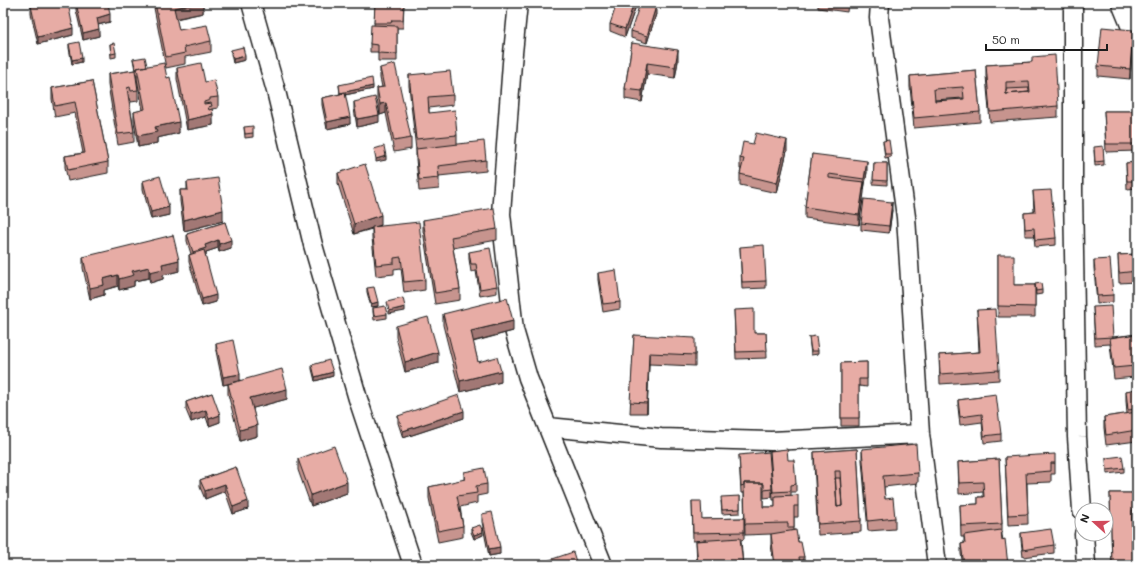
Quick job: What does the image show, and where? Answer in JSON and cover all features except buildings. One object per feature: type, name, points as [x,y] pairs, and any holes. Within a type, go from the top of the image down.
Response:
[{"type":"street","points":[[252,3],[276,90],[313,245],[358,399],[413,565]]},
{"type":"street","points":[[518,3],[501,214],[514,330],[528,378],[603,565]]},
{"type":"street","points":[[880,3],[878,18],[906,217],[920,434],[937,565]]},
{"type":"street","points":[[1121,3],[1137,42]]},
{"type":"street","points":[[1078,5],[1073,190],[1077,437],[1081,502]]},
{"type":"street","points":[[548,427],[661,438],[771,441],[920,434]]},
{"type":"street","points":[[1085,542],[1086,565]]}]
